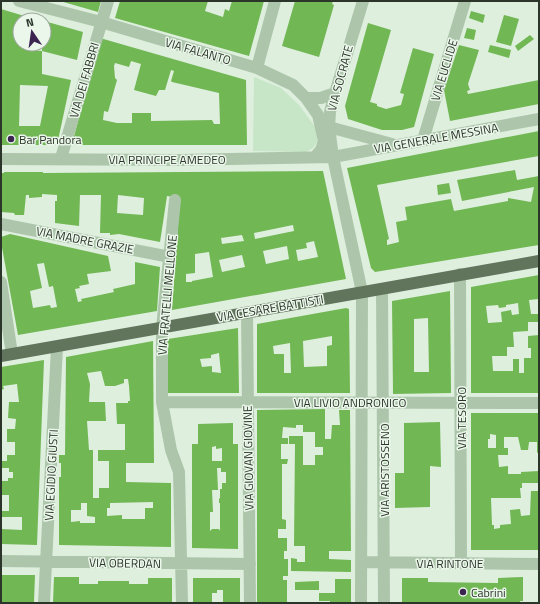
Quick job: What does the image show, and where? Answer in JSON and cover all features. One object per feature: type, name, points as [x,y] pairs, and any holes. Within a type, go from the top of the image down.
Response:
[{"type":"main road","name":"VIA CESARE BATTISTI","points":[[7,355],[539,261]]},
{"type":"street","name":"VIA FALANTO","points":[[19,1],[101,22],[257,68],[293,85],[306,98],[318,115],[324,141],[321,150],[315,157]]},
{"type":"street","name":"VIA DEI FABBRI","points":[[61,158],[108,1]]},
{"type":"street","points":[[257,68],[275,1]]},
{"type":"street","name":"VIA SOCRATE","points":[[333,157],[329,128],[330,112],[363,1]]},
{"type":"street","name":"VIA EUCLIDE","points":[[423,140],[464,1]]},
{"type":"street","points":[[306,98],[321,98],[335,93]]},
{"type":"street","name":"VIA GENERALE MESSINA","points":[[333,157],[539,119]]},
{"type":"street","points":[[329,128],[396,145]]},
{"type":"street","points":[[333,157],[362,292]]},
{"type":"street","name":"VIA PRINCIPE AMEDEO","points":[[1,159],[61,158],[180,160],[333,157]]},
{"type":"street","name":"VIA FRATELLI MELLONE","points":[[175,200],[162,328],[162,402],[171,450],[180,472],[182,603]]},
{"type":"street","name":"VIA MADRE GRAZIE","points":[[1,224],[170,257]]},
{"type":"street","name":"VIA TESORO","points":[[460,274],[461,562]]},
{"type":"street","points":[[1,282],[7,355]]},
{"type":"street","name":"VIA ARISTOSSENO","points":[[382,289],[384,402],[384,603]]},
{"type":"street","name":"VIA ARISTOSSENO","points":[[361,603],[362,292]]},
{"type":"street","name":"VIA GIOVAN GIOVINE","points":[[247,312],[250,603]]},
{"type":"street","name":"VIA EGIDIO GIUSTI","points":[[44,603],[57,347]]},
{"type":"street","name":"VIA LIVIO ANDRONICO","points":[[162,402],[539,403]]},
{"type":"street","name":"VIA OBERDAN","points":[[1,561],[250,564]]},
{"type":"street","name":"VIA RINTONE","points":[[362,562],[539,564]]},
{"type":"shaded area","points":[[254,77],[281,88],[299,105],[316,128],[318,141],[313,148],[306,152],[253,151]]},
{"type":"building","points":[[60,1],[101,1],[98,12]]},
{"type":"building","points":[[120,1],[208,1],[205,11],[223,17],[225,9],[229,11],[232,1],[264,1],[249,56],[115,18]]},
{"type":"building","points":[[295,1],[333,1],[332,4],[334,5],[319,57],[282,46]]},
{"type":"building","points":[[1,9],[12,12],[12,52],[42,52],[42,74],[71,80],[57,145],[1,145]],"holes":[[[20,85],[48,86],[40,126],[19,126]]]},
{"type":"building","points":[[471,11],[485,15],[483,23],[469,18]]},
{"type":"building","points":[[504,15],[519,19],[511,46],[496,42]]},
{"type":"building","points":[[52,23],[83,32],[77,60],[46,52],[52,52]]},
{"type":"building","points":[[368,23],[391,30],[370,102],[377,104],[377,106],[386,109],[401,105],[404,94],[400,93],[413,48],[434,54],[414,127],[402,130],[382,130],[348,119],[345,106]]},
{"type":"building","points":[[467,28],[476,30],[474,40],[464,38]]},
{"type":"building","points":[[530,35],[534,39],[518,51],[515,46]]},
{"type":"building","points":[[100,38],[246,80],[247,145],[72,144]],"holes":[[[131,61],[141,64],[134,90],[156,96],[159,90],[165,90],[171,70],[174,71],[172,82],[219,93],[220,124],[214,124],[212,120],[151,121],[151,113],[132,113],[132,123],[117,123],[103,120],[104,111],[108,112],[117,80],[115,78],[115,63],[129,67]]]},
{"type":"building","points":[[459,45],[479,50],[468,84],[470,90],[467,91],[468,94],[539,80],[539,104],[450,121],[444,90]]},
{"type":"building","points":[[490,45],[511,50],[509,58],[488,52]]},
{"type":"building","points":[[539,131],[539,156],[377,185],[389,239],[387,240],[387,245],[399,242],[396,222],[407,220],[405,207],[451,199],[454,211],[508,201],[508,198],[531,202],[534,187],[462,201],[457,180],[515,170],[517,180],[539,176],[539,245],[375,272],[371,268],[347,168]]},
{"type":"building","points":[[323,171],[346,279],[172,310],[180,198],[167,196],[160,242],[119,234],[110,235],[110,233],[100,233],[101,195],[80,195],[79,226],[55,223],[55,201],[57,201],[57,195],[42,194],[42,197],[29,198],[29,195],[26,195],[24,215],[1,212],[1,173]],"holes":[[[118,195],[144,198],[143,215],[117,213]],[[293,225],[294,231],[255,239],[254,233]],[[242,235],[244,241],[222,244],[221,238]],[[314,241],[318,257],[298,261],[296,250],[307,248],[306,243]],[[287,246],[289,259],[266,264],[263,251]],[[209,252],[213,277],[186,282],[186,274],[195,273],[195,254]],[[242,255],[245,267],[222,272],[219,260]]]},
{"type":"building","points":[[449,183],[451,193],[438,195],[437,185]]},
{"type":"building","points":[[10,234],[108,256],[111,271],[87,274],[89,284],[79,286],[80,288],[75,289],[78,302],[82,301],[81,299],[114,292],[113,289],[135,284],[135,262],[160,267],[157,311],[18,335],[1,237]],"holes":[[[44,263],[49,287],[53,286],[57,307],[51,308],[50,305],[33,308],[30,291],[42,288],[37,264]]]},
{"type":"building","points":[[539,275],[539,299],[529,300],[531,314],[539,314],[539,322],[528,322],[528,331],[513,332],[514,347],[507,347],[507,356],[492,356],[493,371],[513,371],[513,359],[519,359],[519,373],[524,373],[524,358],[531,358],[531,348],[528,348],[528,336],[539,335],[539,393],[471,393],[471,287]],"holes":[[[518,303],[519,314],[512,315],[511,310],[501,312],[502,322],[488,323],[486,306],[498,305],[499,308]]]},
{"type":"building","points":[[450,291],[451,393],[393,394],[392,301]],"holes":[[[428,318],[429,372],[414,372],[414,319]]]},
{"type":"building","points":[[346,308],[349,309],[350,393],[257,393],[257,324]],"holes":[[[332,336],[332,345],[327,346],[327,366],[304,367],[303,341]],[[290,343],[291,373],[284,373],[284,354],[274,354],[273,346]]]},
{"type":"building","points":[[238,328],[239,393],[167,393],[168,339]],"holes":[[[219,353],[221,373],[212,372],[212,366],[202,367],[200,359],[211,358],[211,355]]]},
{"type":"building","points":[[153,341],[154,463],[126,463],[126,482],[171,483],[171,547],[59,545],[59,477],[61,477],[61,463],[59,463],[59,455],[65,455],[66,357]],"holes":[[[101,371],[105,386],[115,386],[124,383],[124,379],[128,379],[130,401],[128,401],[128,403],[116,403],[117,424],[125,424],[125,450],[98,450],[98,461],[109,461],[109,488],[99,488],[99,498],[93,498],[93,450],[89,450],[87,421],[106,421],[105,402],[89,402],[90,384],[87,373]],[[153,502],[153,508],[145,508],[145,519],[122,519],[122,515],[107,516],[107,508],[110,508],[110,503]],[[81,503],[87,503],[87,516],[95,517],[95,523],[80,523],[80,521],[71,522],[71,510],[81,510]]]},
{"type":"building","points":[[44,360],[37,545],[1,544],[1,529],[22,530],[22,517],[1,517],[1,511],[9,511],[9,495],[1,495],[1,481],[8,481],[8,478],[13,478],[13,472],[9,472],[9,468],[1,468],[1,461],[7,461],[7,455],[15,455],[15,442],[7,442],[7,429],[15,429],[16,419],[8,418],[9,402],[19,402],[17,384],[3,386],[4,389],[1,390],[1,367]]},
{"type":"building","points":[[325,409],[325,439],[331,439],[332,425],[340,425],[339,410],[350,410],[351,551],[329,551],[329,559],[351,560],[351,572],[291,571],[291,558],[297,559],[297,562],[305,562],[305,546],[294,546],[295,444],[289,444],[289,436],[303,436],[303,465],[315,465],[315,455],[323,455],[323,447],[315,447],[315,432],[303,432],[303,425],[296,425],[296,428],[283,427],[282,438],[288,438],[288,444],[281,444],[281,459],[288,459],[287,464],[282,464],[282,519],[286,520],[286,529],[278,529],[278,538],[287,538],[287,551],[284,551],[284,559],[288,559],[288,576],[283,576],[283,580],[287,580],[287,603],[257,603],[257,410]]},
{"type":"building","points":[[471,413],[539,413],[539,452],[537,453],[537,442],[529,442],[528,450],[521,450],[518,437],[504,437],[504,448],[508,448],[508,455],[498,455],[499,467],[508,466],[508,474],[521,474],[521,472],[539,471],[539,483],[522,483],[522,488],[520,488],[521,498],[491,498],[492,525],[494,525],[494,529],[500,528],[500,525],[511,524],[510,510],[520,509],[521,516],[530,515],[531,491],[539,491],[539,550],[471,550]],"holes":[[[490,434],[496,435],[496,448],[488,448],[488,439],[490,439]]]},
{"type":"building","points":[[440,422],[441,467],[430,466],[430,507],[395,508],[395,473],[404,473],[404,423]]},
{"type":"building","points":[[233,423],[233,444],[238,444],[238,549],[192,548],[192,444],[198,444],[198,424]],"holes":[[[216,446],[216,449],[222,448],[222,461],[212,461],[212,447]],[[217,468],[221,468],[221,472],[226,472],[226,483],[222,483],[222,489],[220,489],[220,531],[219,529],[212,529],[210,531],[210,512],[213,512],[212,490],[218,490]]]},
{"type":"building","points":[[1,575],[35,575],[34,602],[1,602]]},
{"type":"building","points":[[54,577],[79,577],[79,584],[98,584],[98,581],[129,581],[129,584],[148,584],[148,578],[172,578],[172,603],[53,603]]},
{"type":"building","name":"Cabrini","points":[[523,577],[523,601],[520,601],[520,603],[402,603],[402,578],[428,578],[428,582],[498,583],[498,578]]},
{"type":"building","points":[[193,578],[240,578],[240,603],[223,603],[223,590],[217,590],[217,593],[212,593],[212,603],[193,603]]},
{"type":"building","points":[[335,579],[351,579],[351,603],[330,603],[330,601],[319,601],[319,593],[335,593]]},
{"type":"building","points":[[319,581],[319,590],[295,590],[295,582]]},
{"type":"place","name":"Bar Pandora","points":[[11,139]]},
{"type":"place","name":"Cabrini","points":[[463,592]]}]
